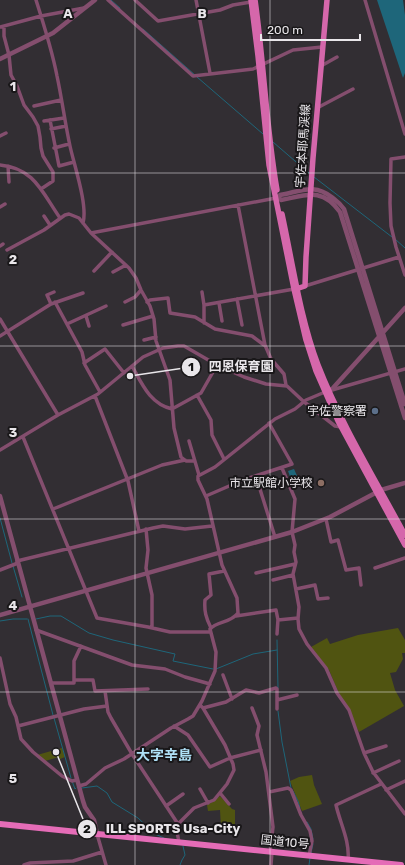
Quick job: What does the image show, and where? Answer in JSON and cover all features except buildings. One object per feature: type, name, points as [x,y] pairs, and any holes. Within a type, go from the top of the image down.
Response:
[{"type":"highway","name":"国道10号","points":[[0,824],[401,865]]},
{"type":"main road","name":"宇佐本耶馬渓線","points":[[252,0],[277,198]]},
{"type":"main road","name":"宇佐本耶馬渓線","points":[[305,286],[320,66],[327,0]]},
{"type":"main road","name":"宇佐本耶馬渓線","points":[[261,66],[267,152],[308,345],[328,391],[341,427],[405,535]]},
{"type":"main road","points":[[296,289],[305,286]]},
{"type":"main road","name":"宇佐本耶馬渓線","points":[[328,391],[405,545]]},
{"type":"street","points":[[36,0],[48,36],[58,78],[69,144],[84,210],[83,223]]},
{"type":"street","points":[[0,60],[48,36],[95,0]]},
{"type":"street","points":[[108,0],[193,76],[253,69],[293,50],[322,47]]},
{"type":"street","points":[[135,0],[158,21],[220,10],[235,4],[252,0]]},
{"type":"street","points":[[196,0],[210,73]]},
{"type":"street","points":[[365,0],[405,134]]},
{"type":"street","points":[[40,189],[53,181],[53,172],[43,156],[40,145],[40,134],[35,121],[24,105],[17,86],[12,78],[10,69],[10,55],[2,26],[41,16],[85,8]]},
{"type":"street","points":[[320,66],[337,57]]},
{"type":"street","points":[[317,108],[353,89]]},
{"type":"street","points":[[34,106],[61,100]]},
{"type":"street","points":[[44,121],[64,118]]},
{"type":"street","points":[[50,120],[54,148],[59,166],[74,162]]},
{"type":"street","points":[[51,129],[66,126]]},
{"type":"street","points":[[0,136],[6,133]]},
{"type":"street","points":[[54,148],[69,144]]},
{"type":"street","points":[[405,157],[392,158],[391,161],[391,226],[405,275]]},
{"type":"street","points":[[0,165],[16,168],[26,173],[34,180],[60,218]]},
{"type":"street","points":[[8,166],[9,182]]},
{"type":"street","points":[[91,233],[277,198],[281,200],[311,191],[324,197],[336,206],[340,212],[361,269],[393,372],[405,418]]},
{"type":"street","points":[[0,206],[5,204]]},
{"type":"street","points":[[238,205],[264,345],[271,359],[284,374],[286,385],[303,401],[335,426],[341,427]]},
{"type":"street","points":[[7,250],[66,214],[71,214],[78,218],[91,233],[126,265],[135,276],[153,316],[159,349],[170,378],[175,434],[181,457],[185,460]]},
{"type":"street","points":[[44,216],[50,225]]},
{"type":"street","points":[[94,271],[112,252]]},
{"type":"street","points":[[305,286],[399,257]]},
{"type":"street","points":[[114,272],[126,265]]},
{"type":"street","points":[[204,305],[296,289]]},
{"type":"street","points":[[125,302],[135,297],[141,290]]},
{"type":"street","points":[[54,292],[47,296],[67,324],[82,352],[84,363],[100,392]]},
{"type":"street","points":[[202,292],[204,323]]},
{"type":"street","points":[[0,336],[53,303],[83,294]]},
{"type":"street","points":[[147,302],[150,300],[167,298],[170,313],[195,317],[215,328],[252,336],[264,345]]},
{"type":"street","points":[[236,299],[242,325]]},
{"type":"street","points":[[219,303],[222,321]]},
{"type":"street","points":[[67,324],[106,306]]},
{"type":"street","points":[[328,391],[405,308]]},
{"type":"street","points":[[86,316],[89,326]]},
{"type":"street","points":[[123,325],[153,316]]},
{"type":"street","points":[[0,319],[58,415]]},
{"type":"street","points":[[144,340],[156,337]]},
{"type":"street","points":[[0,450],[58,415],[95,396],[143,357],[159,349],[182,346],[217,365],[250,379],[266,384],[286,385]]},
{"type":"street","points":[[84,363],[105,349],[124,373]]},
{"type":"street","points":[[132,366],[150,396],[172,409],[203,391],[217,365]]},
{"type":"street","points":[[200,475],[213,468],[269,423],[295,409],[303,401],[328,391],[405,369]]},
{"type":"street","points":[[393,372],[405,404]]},
{"type":"street","points":[[197,395],[211,420],[212,435],[224,459]]},
{"type":"street","points":[[95,396],[127,478],[139,530]]},
{"type":"street","points":[[206,496],[238,482],[292,464],[269,423]]},
{"type":"street","points":[[23,437],[98,619],[179,633],[210,630],[236,616],[275,610],[277,611],[278,619],[277,634]]},
{"type":"street","points":[[189,441],[200,475],[198,480],[206,496],[224,571],[237,598],[238,610],[236,616]]},
{"type":"street","points":[[53,508],[162,465],[185,460],[195,461]]},
{"type":"street","points":[[282,468],[295,499],[292,532],[295,545],[295,564],[293,575],[299,607],[298,624],[300,632],[307,644],[326,668],[337,693],[349,710],[364,753],[373,773],[405,814]]},
{"type":"street","points":[[258,476],[259,486],[275,537]]},
{"type":"street","points":[[0,615],[292,532],[326,519],[379,491],[405,483]]},
{"type":"street","points":[[0,496],[78,786],[85,807],[95,822],[106,865]]},
{"type":"street","points":[[326,519],[331,542],[338,540],[346,570],[359,568],[361,585]]},
{"type":"street","points":[[0,570],[18,562],[139,530],[164,526],[179,529],[212,526]]},
{"type":"street","points":[[146,529],[148,550],[146,568],[152,595],[152,628]]},
{"type":"street","points":[[375,568],[405,558]]},
{"type":"street","points":[[256,573],[295,564]]},
{"type":"street","points":[[78,786],[86,784],[105,768],[132,754],[174,726],[191,717],[200,705],[214,673],[216,656],[204,609],[206,599],[211,596],[209,574],[224,571]]},
{"type":"street","points":[[273,580],[293,575]]},
{"type":"street","points":[[296,589],[316,585],[318,599],[328,598]]},
{"type":"street","points":[[278,619],[298,618]]},
{"type":"street","points":[[36,630],[132,665],[165,670],[210,684]]},
{"type":"street","points":[[50,683],[74,683],[74,661],[81,646]]},
{"type":"street","points":[[0,658],[10,704],[16,717],[21,739],[33,752],[62,776],[72,781],[77,780]]},
{"type":"street","points":[[223,676],[232,699]]},
{"type":"street","points":[[74,680],[92,679],[94,681],[94,691],[148,689]]},
{"type":"street","points":[[203,708],[223,703],[247,690],[259,693],[276,688],[277,709]]},
{"type":"street","points":[[105,690],[107,706],[111,718],[132,754],[178,824]]},
{"type":"street","points":[[277,700],[297,695]]},
{"type":"street","points":[[179,842],[176,827],[178,824],[194,808],[213,801],[233,773],[234,766],[224,743],[200,705]]},
{"type":"street","points":[[18,726],[86,708],[107,706]]},
{"type":"street","points":[[252,708],[259,726],[257,734],[269,792],[273,826],[271,865]]},
{"type":"street","points":[[174,726],[188,735],[210,767],[230,758],[261,750]]},
{"type":"street","points":[[364,753],[386,746]]},
{"type":"street","points":[[373,773],[399,761]]},
{"type":"street","points":[[386,790],[405,781]]},
{"type":"street","points":[[348,860],[342,824],[336,805],[381,784]]},
{"type":"street","points":[[269,792],[288,788],[292,791],[301,815],[310,831],[312,844],[309,856]]},
{"type":"street","points":[[200,789],[208,803]]},
{"type":"street","points":[[220,793],[229,804]]},
{"type":"street","points":[[166,806],[183,794]]},
{"type":"street","points":[[24,865],[30,863],[74,861],[102,852]]},
{"type":"shaded area","points":[[398,628],[405,640],[405,653],[402,653],[403,659],[396,672],[390,673],[395,690],[404,706],[359,732],[329,670],[311,647],[327,638],[330,644],[358,635]]},
{"type":"shaded area","points":[[62,748],[65,757],[60,759],[59,757],[45,761],[37,755]]},
{"type":"shaded area","points":[[312,775],[314,785],[322,804],[302,811],[290,781],[299,777]]},
{"type":"shaded area","points":[[220,796],[232,809],[235,810],[235,829],[221,827],[220,810],[208,811],[207,805]]},
{"type":"water","points":[[377,0],[403,0],[405,15],[405,73],[403,78]]},
{"type":"water","points":[[294,469],[299,480],[292,482],[288,471]]},
{"type":"waterway","points":[[111,0],[120,8]]},
{"type":"waterway","points":[[143,29],[195,75]]},
{"type":"waterway","points":[[197,77],[263,134]]},
{"type":"waterway","points":[[273,142],[310,174]]},
{"type":"waterway","points":[[314,177],[392,237]]},
{"type":"waterway","points":[[395,239],[405,248]]},
{"type":"waterway","points":[[0,518],[12,563]]},
{"type":"waterway","points":[[13,566],[22,597]]},
{"type":"waterway","points":[[36,619],[50,616],[61,616],[89,633],[175,654],[173,661],[213,669]]},
{"type":"waterway","points":[[0,621],[27,619]]},
{"type":"waterway","points":[[28,619],[53,715]]},
{"type":"waterway","points":[[277,640],[278,688]]},
{"type":"waterway","points":[[216,669],[253,654],[277,650]]},
{"type":"waterway","points":[[278,711],[282,742],[291,788]]},
{"type":"waterway","points":[[54,718],[71,778]]},
{"type":"waterway","points":[[72,781],[75,789],[76,788]]},
{"type":"waterway","points":[[82,788],[97,786],[107,793],[112,802],[138,818],[155,834],[164,838]]},
{"type":"waterway","points":[[293,791],[300,808]]},
{"type":"waterway","points":[[307,822],[311,829],[313,839]]},
{"type":"waterway","points":[[311,853],[313,844]]},
{"type":"waterway","points":[[180,865],[185,855],[183,846]]},
{"type":"waterway","points":[[309,865],[310,858]]},
{"type":"place","name":"四恩保育園","points":[[130,376]]},
{"type":"place","name":"宇佐警察署","points":[[375,411]]},
{"type":"place","name":"市立駅館小学校","points":[[321,483]]},
{"type":"place","name":"ILL SPORTS Usa-City","points":[[56,752]]},
{"type":"district","name":"大字辛島","points":[[164,755]]}]
